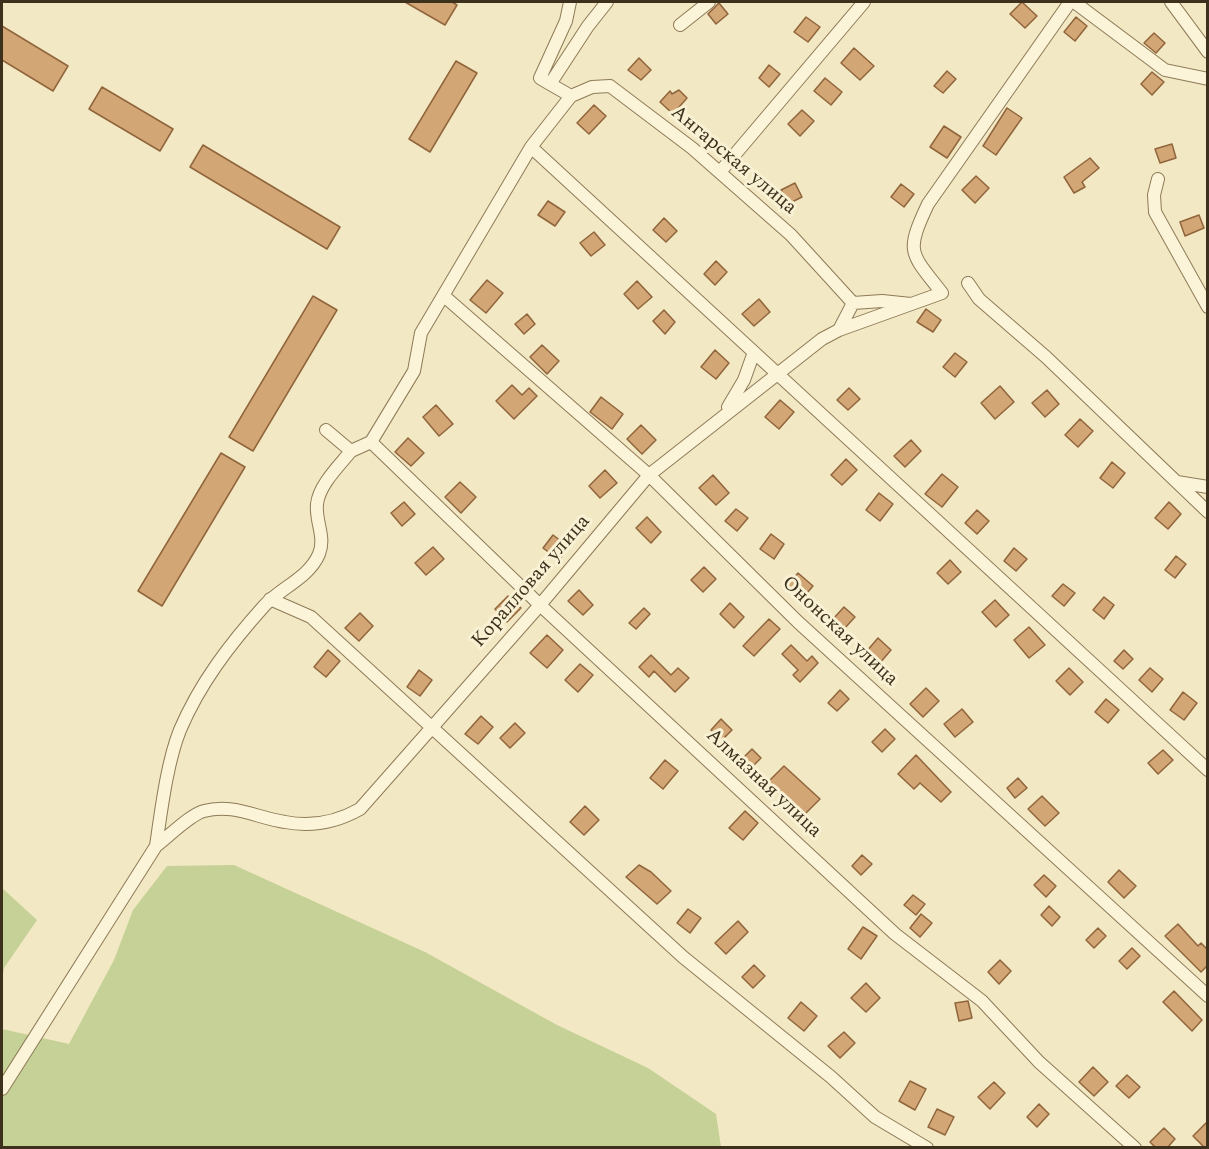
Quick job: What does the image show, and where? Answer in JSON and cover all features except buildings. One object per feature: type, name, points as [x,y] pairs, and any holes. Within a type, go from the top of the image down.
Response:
[{"type":"street","points":[[2,1089],[156,846],[161,809],[179,732],[224,652],[270,599],[304,574],[319,554],[322,541],[317,503],[327,482],[351,451],[371,442],[414,370],[421,333],[531,147],[570,96],[540,78],[566,21],[570,2]]},
{"type":"street","points":[[550,84],[588,26],[607,2]]},
{"type":"street","points":[[680,25],[709,2]]},
{"type":"street","points":[[720,172],[864,2]]},
{"type":"street","points":[[1072,2],[1165,70],[1196,79],[1208,79]]},
{"type":"street","name":"Коралловая улица","points":[[156,846],[201,811],[224,808],[257,813],[283,822],[302,824],[341,820],[360,809],[540,605],[649,475],[723,414],[822,339],[839,330],[942,293],[914,258],[914,234],[928,204],[1072,2]]},
{"type":"street","points":[[1171,2],[1208,52]]},
{"type":"street","name":"Ангарская улица","points":[[570,96],[592,87],[610,86],[720,172],[791,235],[853,303]]},
{"type":"street","points":[[531,147],[1208,770]]},
{"type":"street","points":[[1158,179],[1154,195],[1155,212],[1208,307]]},
{"type":"street","points":[[968,284],[979,299],[1002,321],[1046,357],[1208,512]]},
{"type":"street","name":"Ононская улица","points":[[444,296],[649,475],[798,622],[1208,996]]},
{"type":"street","points":[[839,330],[853,303],[882,301],[911,304]]},
{"type":"street","points":[[723,414],[744,380],[754,352]]},
{"type":"street","points":[[326,430],[351,451]]},
{"type":"street","name":"Алмазная улица","points":[[371,442],[540,605],[896,934],[987,1006],[1039,1062],[1135,1148]]},
{"type":"street","points":[[1177,482],[1208,487]]},
{"type":"street","points":[[270,599],[311,617],[683,957],[831,1077],[875,1117],[926,1147]]},
{"type":"street","points":[[914,1148],[926,1147]]},
{"type":"green space","points":[[234,865],[425,952],[557,1025],[648,1068],[716,1114],[721,1147],[2,1148],[2,1029],[69,1044],[114,960],[133,910],[167,866]]},
{"type":"green space","points":[[2,888],[37,920],[4,968],[2,981]]}]
